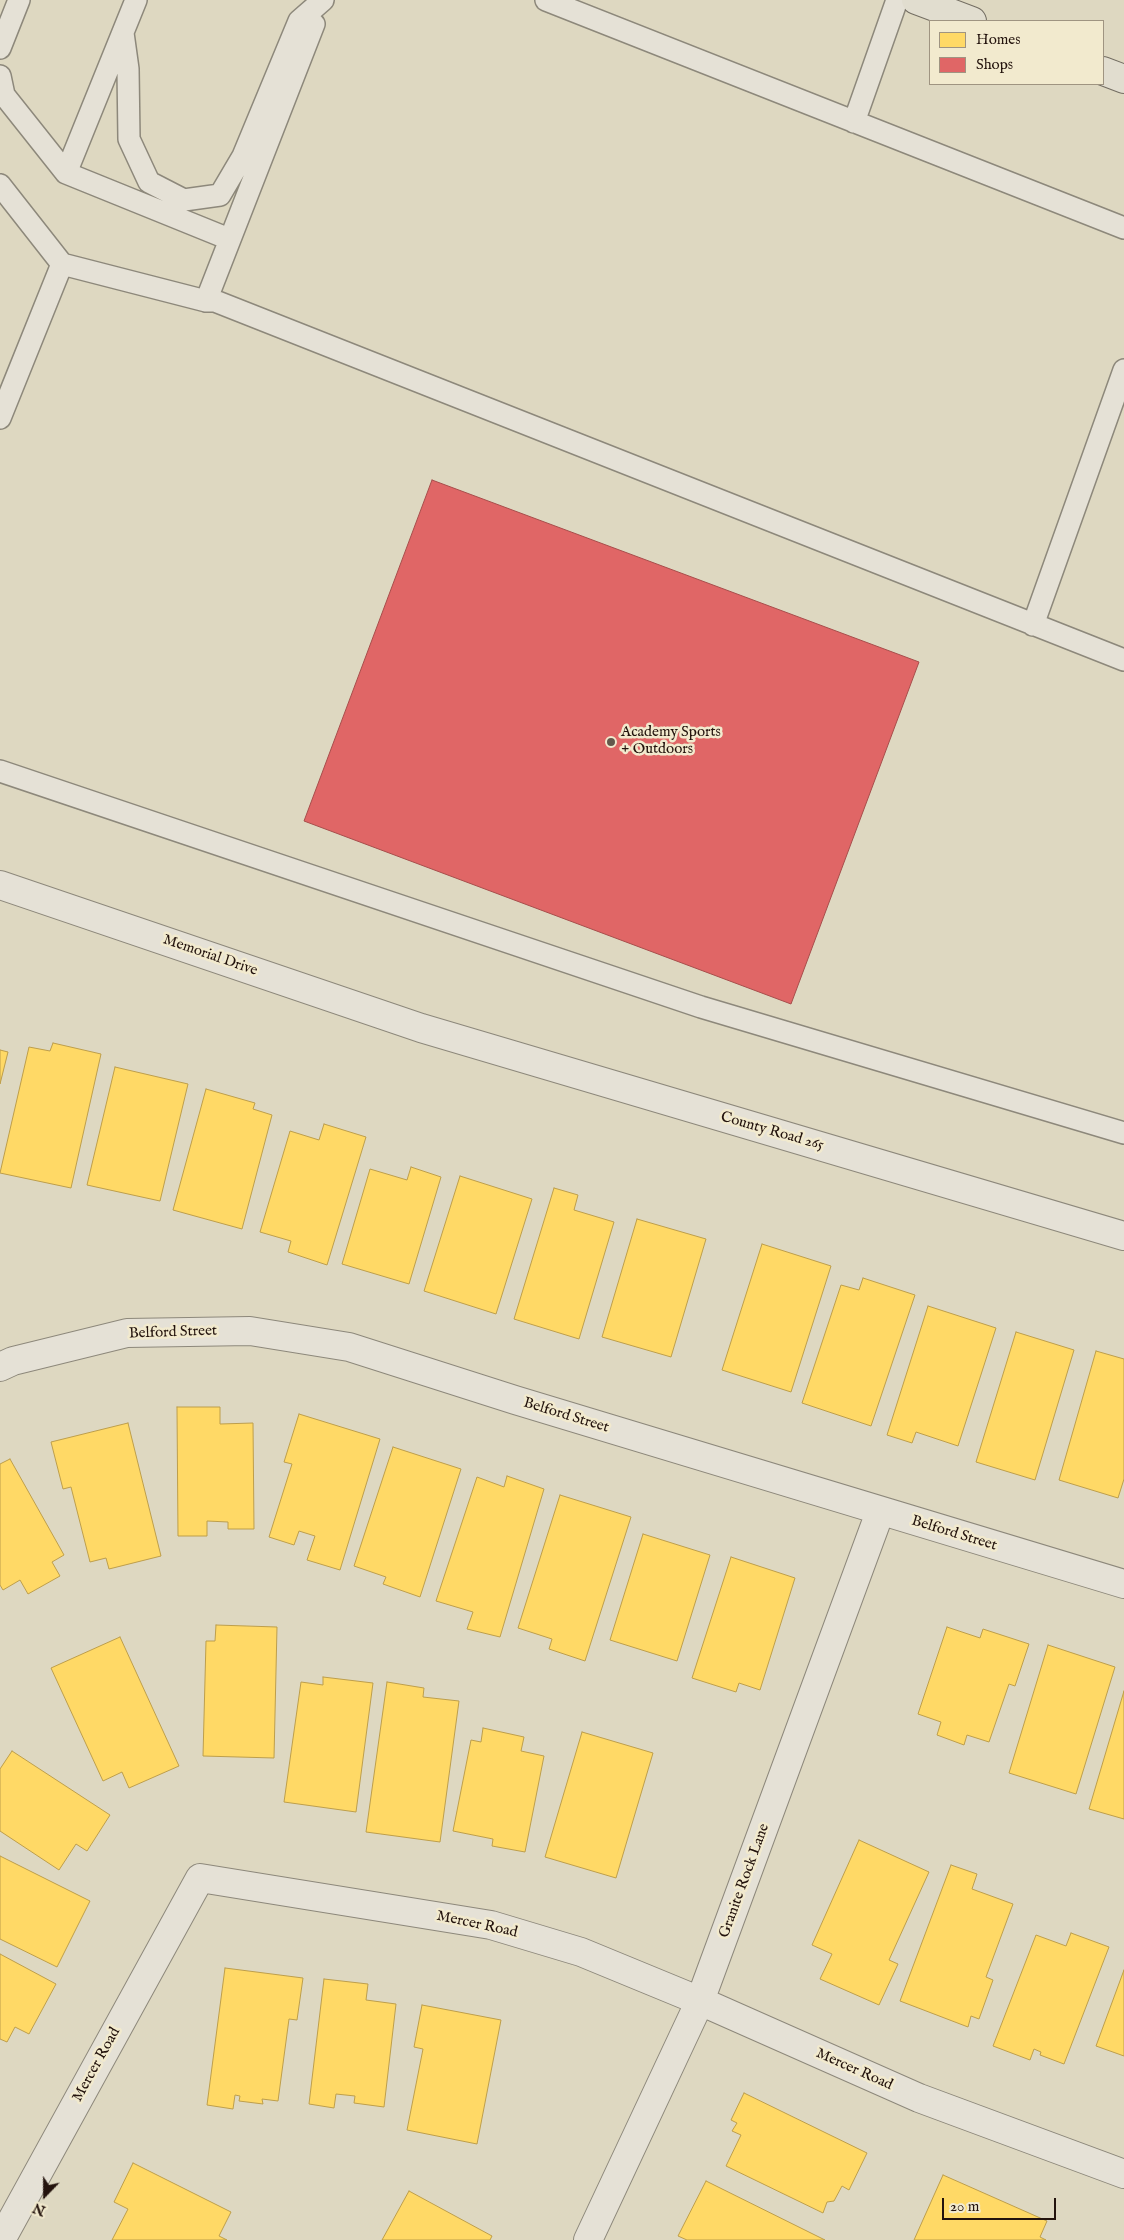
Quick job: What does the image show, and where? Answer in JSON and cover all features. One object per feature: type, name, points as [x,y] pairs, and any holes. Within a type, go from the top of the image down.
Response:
[{"type":"main road","points":[[916,0],[969,20]]},
{"type":"main road","points":[[1104,71],[1124,79]]},
{"type":"street","name":"Memorial Drive","points":[[0,884],[421,1028]]},
{"type":"street","name":"County Road 265","points":[[421,1028],[1124,1236]]},
{"type":"street","name":"Belford Street","points":[[0,1367],[13,1361],[127,1333],[250,1331],[349,1347],[880,1512],[1124,1584]]},
{"type":"street","name":"Granite Rock Lane","points":[[588,2240],[700,2001],[880,1512]]},
{"type":"street","name":"Mercer Road","points":[[1,2240],[6,2213],[200,1878],[491,1925],[582,1952],[700,2001],[919,2098],[1124,2174]]},
{"type":"lane","points":[[0,48],[19,0]]},
{"type":"lane","points":[[66,173],[136,0]]},
{"type":"lane","points":[[123,33],[128,69],[129,139],[149,182],[184,200],[220,195],[243,156],[299,21],[323,0]]},
{"type":"lane","points":[[206,301],[323,0]]},
{"type":"lane","points":[[546,0],[1124,228]]},
{"type":"lane","points":[[854,122],[897,0]]},
{"type":"lane","points":[[0,76],[4,95],[66,173],[229,239]]},
{"type":"lane","points":[[0,186],[62,264],[224,304],[1124,660]]},
{"type":"lane","points":[[0,418],[62,264]]},
{"type":"lane","points":[[1033,625],[1124,370]]},
{"type":"lane","points":[[0,772],[701,1007],[1124,1133]]},
{"type":"building: Homes","points":[[53,1043],[101,1054],[71,1188],[0,1173],[29,1047],[50,1051]]},
{"type":"building: Homes","points":[[0,1050],[8,1052],[0,1084]]},
{"type":"building: Homes","points":[[115,1067],[188,1084],[160,1201],[87,1185]]},
{"type":"building: Homes","points":[[206,1089],[255,1103],[253,1109],[272,1115],[242,1229],[173,1210]]},
{"type":"building: Homes","points":[[324,1124],[366,1137],[327,1265],[288,1252],[291,1241],[260,1232],[290,1131],[319,1140]]},
{"type":"building: Homes","points":[[411,1167],[441,1177],[409,1284],[342,1264],[370,1169],[407,1180]]},
{"type":"building: Homes","points":[[460,1176],[532,1199],[496,1314],[424,1291]]},
{"type":"building: Homes","points":[[554,1188],[578,1195],[574,1210],[614,1222],[579,1339],[514,1319]]},
{"type":"building: Homes","points":[[637,1219],[706,1239],[671,1357],[602,1337]]},
{"type":"building: Homes","points":[[762,1244],[831,1266],[791,1392],[722,1370]]},
{"type":"building: Homes","points":[[863,1278],[915,1295],[871,1426],[802,1403],[841,1285],[859,1290]]},
{"type":"building: Homes","points":[[928,1306],[996,1328],[958,1446],[916,1432],[912,1443],[887,1435]]},
{"type":"building: Homes","points":[[1016,1332],[1074,1350],[1035,1480],[976,1462]]},
{"type":"building: Homes","points":[[1096,1351],[1124,1359],[1124,1479],[1118,1498],[1059,1480]]},
{"type":"building: Homes","points":[[177,1407],[220,1407],[220,1424],[253,1423],[254,1529],[228,1529],[228,1522],[207,1521],[207,1536],[178,1536]]},
{"type":"building: Homes","points":[[299,1414],[380,1439],[340,1570],[307,1560],[315,1536],[299,1531],[294,1545],[269,1537],[292,1464],[284,1462]]},
{"type":"building: Homes","points":[[128,1423],[161,1556],[109,1569],[106,1558],[90,1562],[71,1487],[63,1489],[51,1442]]},
{"type":"building: Homes","points":[[393,1447],[461,1469],[420,1597],[383,1584],[386,1577],[354,1566]]},
{"type":"building: Homes","points":[[10,1459],[64,1555],[52,1562],[60,1576],[28,1594],[20,1580],[3,1590],[0,1585],[0,1464]]},
{"type":"building: Homes","points":[[507,1476],[544,1489],[500,1637],[467,1629],[473,1612],[436,1601],[477,1477],[504,1487]]},
{"type":"building: Homes","points":[[560,1495],[631,1517],[585,1661],[549,1649],[552,1639],[518,1628]]},
{"type":"building: Homes","points":[[643,1534],[710,1555],[677,1661],[610,1640]]},
{"type":"building: Homes","points":[[731,1557],[795,1578],[760,1690],[739,1683],[736,1692],[692,1678]]},
{"type":"building: Homes","points":[[216,1625],[277,1627],[274,1758],[203,1756],[206,1641],[215,1641]]},
{"type":"building: Homes","points":[[947,1627],[980,1638],[983,1629],[1029,1644],[1015,1686],[1009,1684],[989,1742],[967,1735],[964,1745],[937,1735],[941,1722],[918,1714]]},
{"type":"building: Homes","points":[[120,1637],[179,1766],[129,1788],[122,1772],[103,1781],[51,1668]]},
{"type":"building: Homes","points":[[1048,1645],[1115,1667],[1076,1794],[1009,1773]]},
{"type":"building: Homes","points":[[323,1677],[373,1683],[356,1812],[284,1802],[301,1682],[323,1685]]},
{"type":"building: Homes","points":[[387,1682],[424,1688],[423,1697],[459,1701],[440,1842],[366,1832]]},
{"type":"building: Homes","points":[[1124,1691],[1124,1819],[1089,1809]]},
{"type":"building: Homes","points":[[483,1728],[524,1737],[521,1751],[544,1756],[525,1852],[492,1846],[493,1839],[453,1831],[471,1740],[481,1742]]},
{"type":"building: Homes","points":[[582,1732],[653,1753],[616,1878],[545,1857]]},
{"type":"building: Homes","points":[[12,1751],[110,1815],[87,1851],[76,1844],[59,1870],[0,1831],[0,1769]]},
{"type":"building: Homes","points":[[859,1840],[929,1872],[889,1960],[898,1964],[879,2005],[820,1979],[832,1954],[812,1945]]},
{"type":"building: Homes","points":[[0,1856],[90,1901],[57,1967],[0,1939]]},
{"type":"building: Homes","points":[[951,1865],[977,1874],[972,1889],[1013,1904],[986,1977],[993,1980],[979,2019],[971,2016],[968,2027],[900,2001]]},
{"type":"building: Homes","points":[[1071,1933],[1109,1947],[1064,2064],[1040,2055],[1041,2052],[1034,2049],[1030,2060],[993,2046],[1036,1935],[1066,1946]]},
{"type":"building: Homes","points":[[0,1954],[56,1984],[29,2034],[15,2027],[7,2042],[0,2039]]},
{"type":"building: Homes","points":[[225,1968],[303,1978],[297,2020],[289,2019],[278,2101],[262,2099],[263,2104],[239,2101],[240,2096],[235,2095],[233,2109],[207,2105]]},
{"type":"building: Homes","points":[[1124,1970],[1124,2056],[1096,2046]]},
{"type":"building: Homes","points":[[324,1979],[368,1984],[366,2000],[396,2004],[384,2107],[354,2103],[355,2096],[336,2094],[334,2108],[309,2104]]},
{"type":"building: Homes","points":[[422,2005],[501,2020],[477,2144],[407,2130],[423,2049],[414,2047]]},
{"type":"building: Homes","points":[[744,2093],[867,2153],[849,2190],[842,2186],[834,2201],[827,2202],[823,2213],[726,2166],[741,2135],[732,2131],[737,2123],[731,2120]]},
{"type":"building: Homes","points":[[133,2163],[231,2212],[219,2236],[227,2240],[112,2240],[128,2209],[114,2202]]},
{"type":"building: Homes","points":[[943,2175],[1047,2221],[1040,2237],[1046,2240],[914,2240]]},
{"type":"building: Homes","points":[[706,2181],[825,2240],[687,2240],[678,2236]]},
{"type":"building: Homes","points":[[409,2191],[492,2236],[490,2240],[382,2240]]},
{"type":"building: Shops","name":"Academy Sports + Outdoors","points":[[432,480],[919,662],[791,1004],[304,821]]},
{"type":"place","name":"Academy Sports + Outdoors","points":[[611,742]]}]
